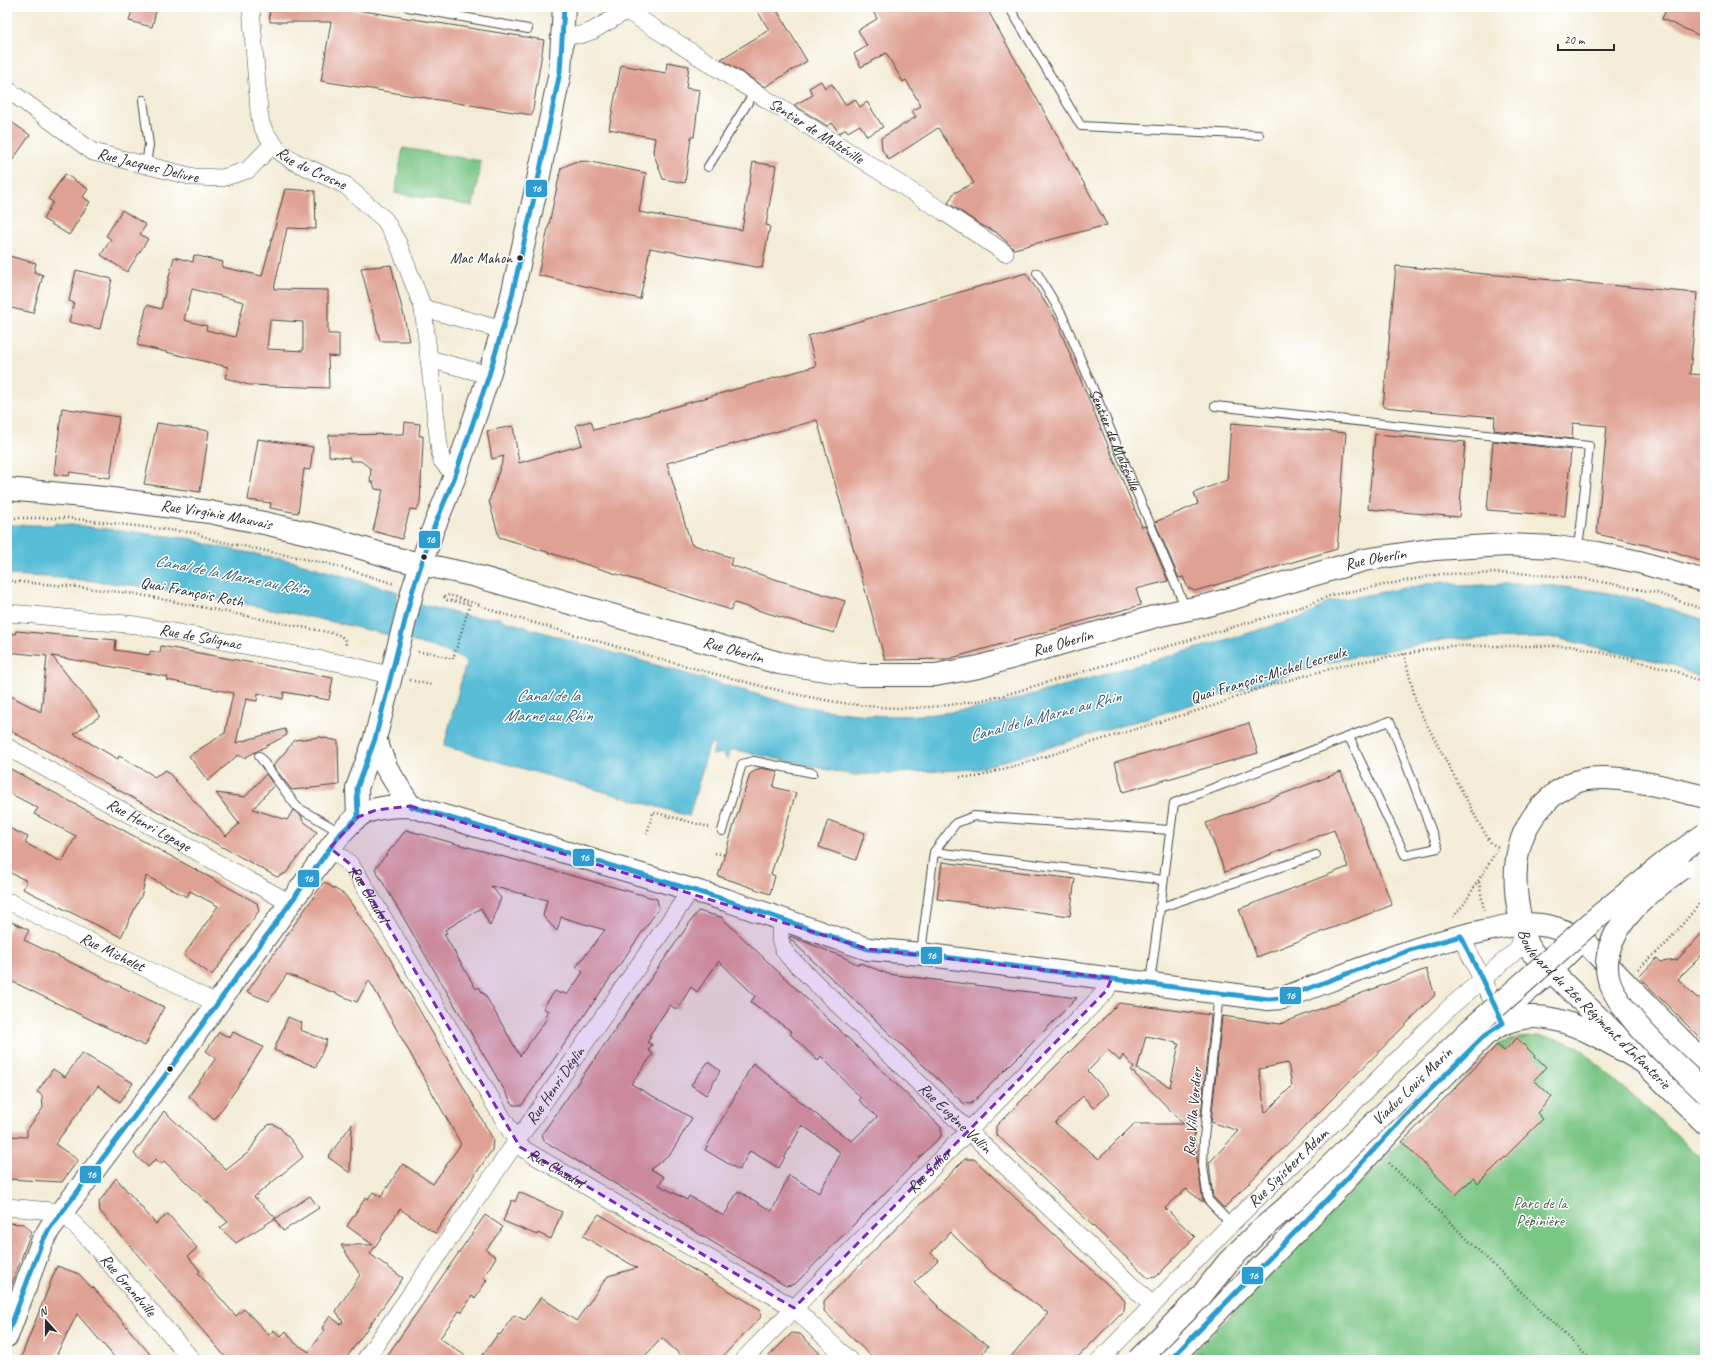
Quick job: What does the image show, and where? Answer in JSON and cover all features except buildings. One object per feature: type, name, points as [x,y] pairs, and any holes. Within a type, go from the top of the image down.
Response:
[{"type":"main road","points":[[358,817],[357,788],[375,739],[421,564],[455,476],[489,375],[522,259],[560,72],[564,10]]},
{"type":"main road","name":"Rue Virginie Mauvais","points":[[7,489],[104,498],[215,513],[325,537],[398,559],[421,564]]},
{"type":"main road","name":"Rue Oberlin","points":[[421,564],[472,575],[779,663],[859,675],[935,675],[972,668],[1160,615],[1208,605],[1372,559],[1435,549],[1508,545],[1577,550],[1639,562],[1705,582]]},
{"type":"main road","points":[[375,739],[386,767],[410,806]]},
{"type":"main road","points":[[7,1336],[42,1242],[50,1228],[218,1004],[335,840],[358,817],[381,808],[410,806],[726,900],[868,949],[921,954],[1268,999],[1283,998],[1410,950],[1455,928],[1521,925],[1517,904],[1515,869],[1516,854],[1520,841],[1531,819],[1541,806],[1553,795],[1569,785],[1581,780],[1593,778],[1611,779],[1668,788],[1705,797]]},
{"type":"main road","name":"Viaduc Louis Marin","points":[[1138,1360],[1201,1296],[1228,1262],[1258,1232],[1295,1200],[1470,1030],[1602,913],[1664,863],[1705,834]]},
{"type":"main road","points":[[1705,852],[1678,871],[1636,906],[1615,935],[1609,950],[1607,964],[1608,976],[1613,990],[1627,1013],[1705,1092]]},
{"type":"main road","name":"Boulevard du 26e Régiment d'Infanterie","points":[[1705,1064],[1586,944],[1569,934],[1549,926],[1521,925],[1525,940],[1532,952],[1705,1123]]},
{"type":"main road","points":[[1170,1360],[1341,1185],[1424,1095],[1485,1035],[1503,1022],[1516,1018],[1543,1017],[1560,1020],[1578,1026],[1645,1063]]},
{"type":"street","name":"Rue du Crosne","points":[[251,7],[261,124],[273,144],[291,160],[345,185],[385,220],[398,243],[423,308],[440,453],[442,461],[455,476]]},
{"type":"street","points":[[563,36],[580,35],[592,31],[630,9]]},
{"type":"street","name":"Sentier de Malzéville","points":[[630,9],[1005,253]]},
{"type":"street","name":"Rue Jacques Delivre","points":[[7,89],[93,152],[194,177],[222,178],[248,170],[273,144]]},
{"type":"street","points":[[423,308],[503,330]]},
{"type":"street","points":[[429,359],[489,375]]},
{"type":"street","name":"Rue de Solignac","points":[[7,613],[34,614],[136,625],[345,664],[392,676]]},
{"type":"street","name":"Rue Henri Lepage","points":[[7,747],[290,903]]},
{"type":"street","name":"Rue Claudot","points":[[335,840],[359,877],[520,1147],[794,1308],[849,1360]]},
{"type":"street","name":"Rue Henri Déglin","points":[[365,1360],[691,890]]},
{"type":"street","name":"Rue Michelet","points":[[7,903],[10,902],[218,1004]]},
{"type":"street","name":"Rue Eugène Vallin","points":[[782,920],[779,937],[782,950],[788,957],[968,1131],[1152,1305]]},
{"type":"street","name":"Rue Sigisbert Adam","points":[[1100,1360],[1231,1224],[1450,1007],[1517,950],[1520,940],[1521,925]]},
{"type":"street","points":[[1455,928],[1503,1022]]},
{"type":"street","name":"Rue Sellier","points":[[743,1360],[1106,991],[1112,978]]},
{"type":"street","points":[[7,1207],[62,1212]]},
{"type":"street","name":"Rue Grandville","points":[[62,1212],[87,1237],[192,1360]]},
{"type":"lane","points":[[408,7],[528,28]]},
{"type":"lane","points":[[1009,7],[1081,126],[1259,135]]},
{"type":"lane","points":[[708,167],[755,91]]},
{"type":"lane","points":[[143,100],[149,145],[146,164]]},
{"type":"lane","name":"Sentier de Malzéville","points":[[1037,274],[1062,315],[1186,609]]},
{"type":"lane","points":[[1215,406],[1589,446],[1581,527],[1577,550]]},
{"type":"lane","points":[[1150,984],[1174,803],[1390,721],[1438,848],[1405,856],[1349,737]]},
{"type":"lane","points":[[259,756],[297,807],[335,840]]},
{"type":"lane","points":[[722,831],[742,764],[754,761],[813,773]]},
{"type":"lane","points":[[921,954],[934,852],[956,823],[974,816],[1170,830]]},
{"type":"lane","points":[[934,852],[1163,880]]},
{"type":"lane","points":[[1159,908],[1316,855]]},
{"type":"lane","points":[[1503,1022],[1556,976],[1586,944]]},
{"type":"lane","name":"Rue Villa Verdier","points":[[1219,993],[1204,1138],[1203,1166],[1208,1200],[1231,1224]]},
{"type":"path","points":[[7,518],[68,518],[195,533],[214,540],[333,565],[412,595]]},
{"type":"path","name":"Quai François Roth","points":[[7,581],[69,586],[136,594],[337,634],[342,636],[346,641],[347,650],[345,664]]},
{"type":"path","points":[[432,653],[453,659],[470,604],[447,600],[444,597]]},
{"type":"path","name":"Quai François-Michel Lecreulx","points":[[960,778],[977,777],[1216,705],[1260,688],[1344,665],[1448,646],[1574,646],[1673,670],[1705,684]]},
{"type":"path","points":[[1404,654],[1417,706],[1481,827],[1491,843],[1498,848],[1464,904],[1455,928]]},
{"type":"path","points":[[647,834],[653,812],[722,831]]},
{"type":"path","points":[[715,853],[724,855]]},
{"type":"path","points":[[1479,881],[1484,912]]},
{"type":"path","points":[[1623,983],[1667,943],[1705,897]]},
{"type":"path","points":[[1383,1169],[1389,1163],[1591,1360]]},
{"type":"path","points":[[1196,1360],[1201,1355]]},
{"type":"highlighted area","points":[[410,806],[868,949],[1112,978],[1106,991],[794,1308],[520,1147],[359,877],[350,864],[330,848],[358,817],[376,810]]},
{"type":"green space","points":[[403,148],[481,161],[473,206],[395,193]]},
{"type":"green space","name":"Parc de la Pépinière","points":[[1538,1036],[1558,1039],[1577,1046],[1705,1161],[1705,1360],[1186,1360],[1497,1045],[1510,1039]]},
{"type":"water","name":"Canal de la Marne au Rhin","points":[[55,523],[193,539],[209,545],[296,562],[398,592],[395,602],[423,605],[470,617],[501,618],[504,621],[790,704],[859,714],[900,716],[946,713],[992,706],[1310,615],[1328,602],[1444,581],[1460,586],[1505,584],[1547,585],[1604,592],[1637,599],[1705,620],[1705,680],[1673,665],[1557,638],[1447,639],[1343,659],[977,769],[853,775],[731,749],[728,760],[722,753],[712,755],[715,745],[712,744],[709,746],[689,816],[444,746],[466,663],[452,654],[420,643],[324,620],[184,593],[104,582],[7,575],[7,525],[55,525]]},
{"type":"transit line","name":"16","points":[[7,1336],[42,1242],[50,1228],[170,1069],[341,833],[358,817],[357,788],[375,739],[413,589],[432,532],[455,476],[489,375],[511,300],[537,185],[560,72],[564,7]]},
{"type":"transit line","name":"16","points":[[410,806],[726,900],[868,949],[921,954],[1219,993],[1268,999],[1283,998],[1410,950],[1461,936]]},
{"type":"transit line","name":"16","points":[[1461,936],[1503,1023]]},
{"type":"transit line","name":"16","points":[[1170,1360],[1341,1185],[1419,1101],[1485,1035],[1503,1023]]},
{"type":"place","name":"Mac Mahon","points":[[520,258]]}]
